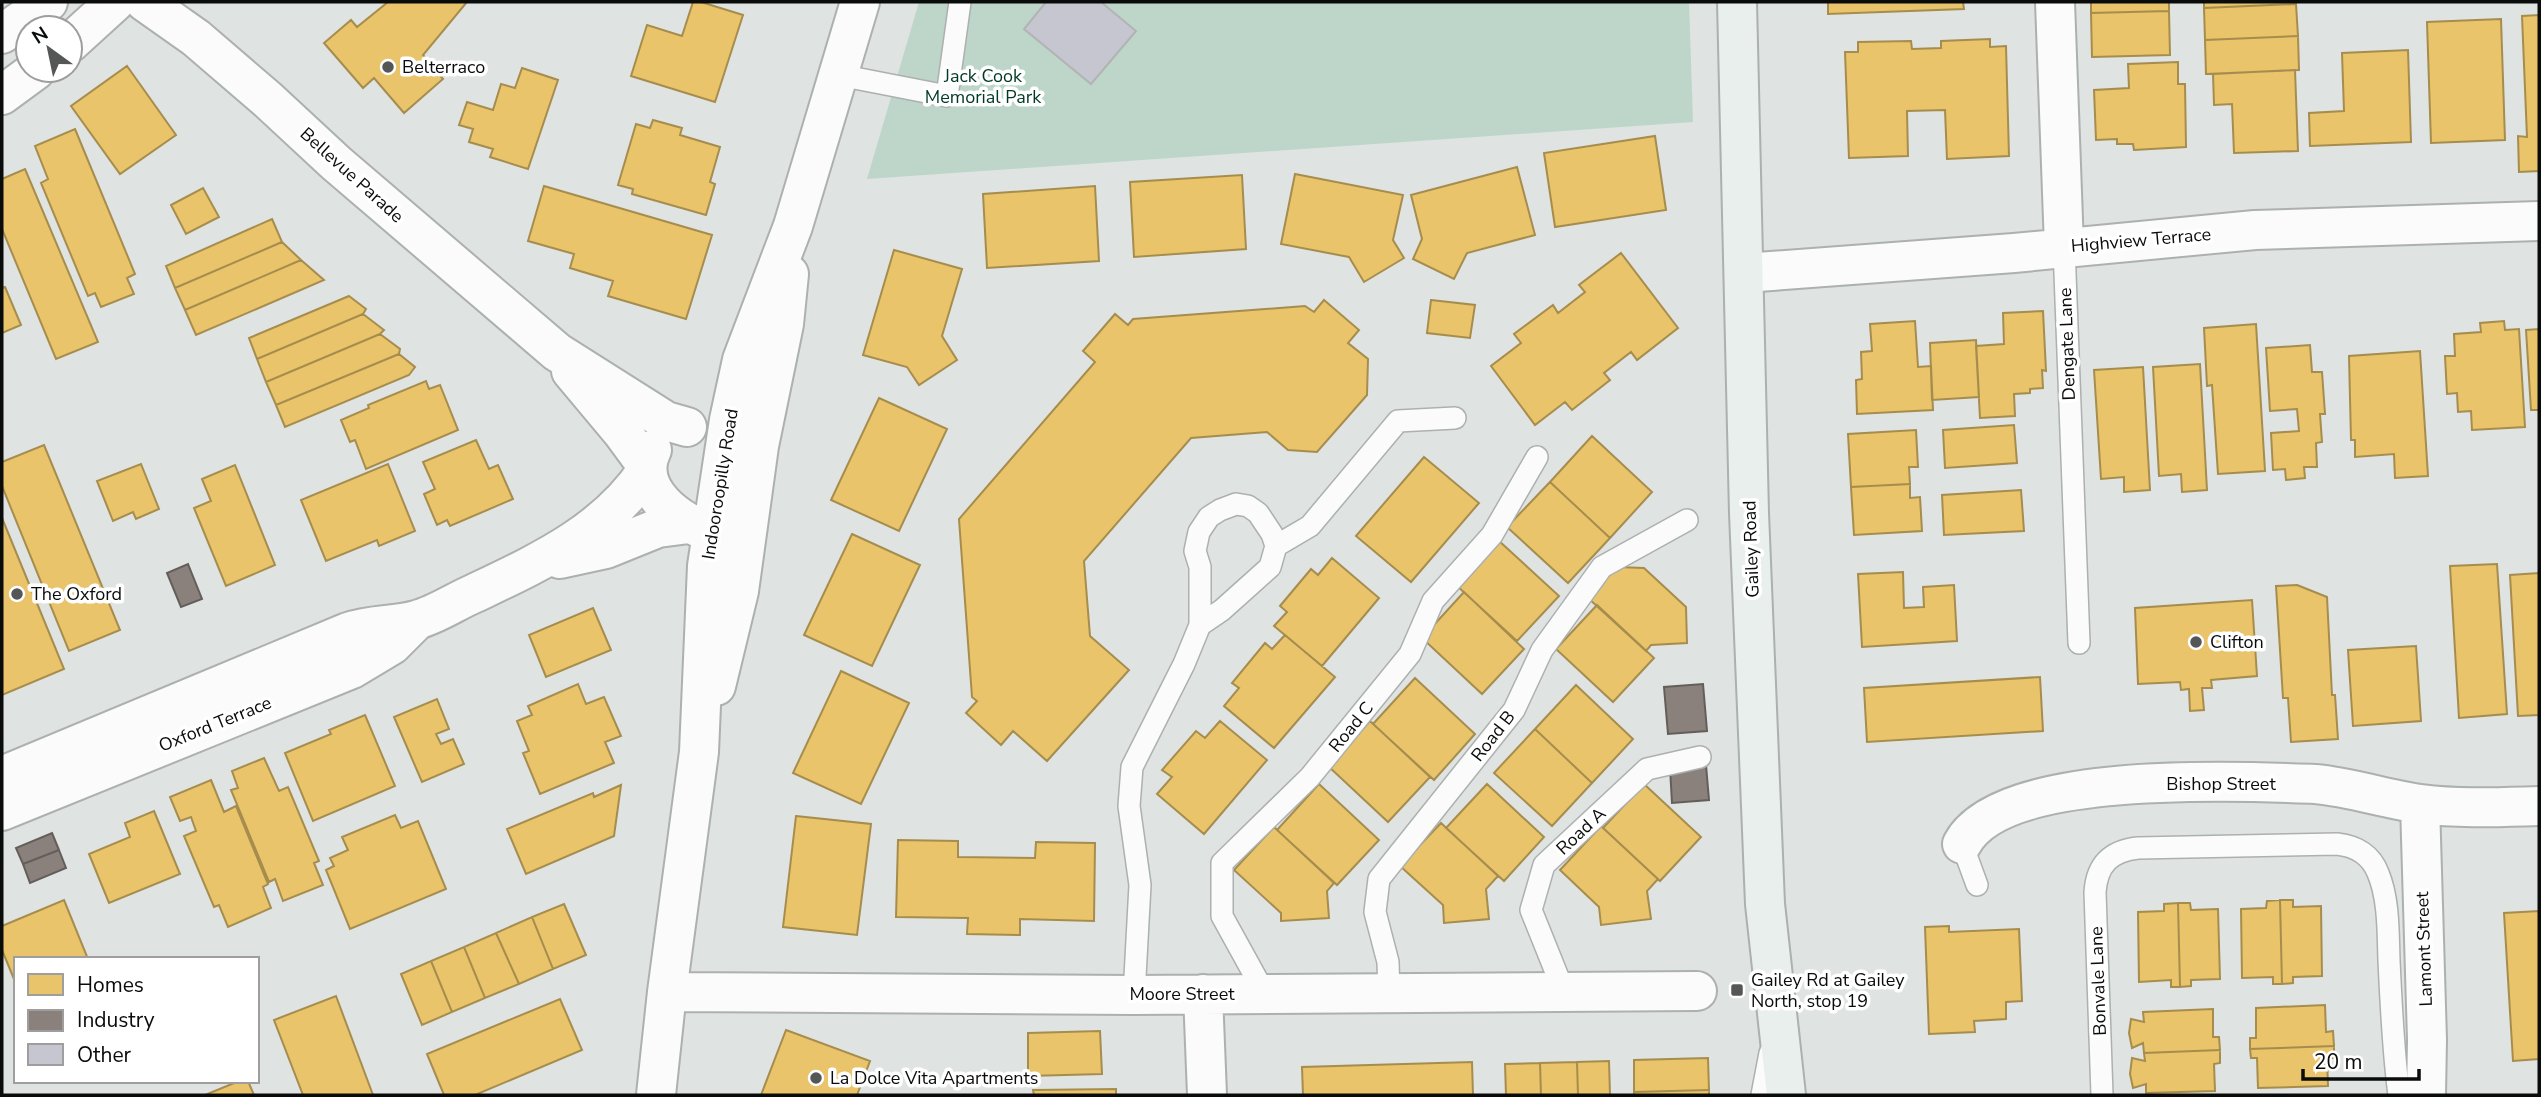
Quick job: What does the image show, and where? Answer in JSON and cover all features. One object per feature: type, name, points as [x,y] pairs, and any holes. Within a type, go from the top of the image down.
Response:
[{"type":"main road","name":"Gailey Road","points":[[1737,2],[1749,513],[1765,904],[1786,1095]]},
{"type":"street","points":[[2,34],[48,2]]},
{"type":"street","points":[[84,30],[115,2]]},
{"type":"street","name":"Bellevue Parade","points":[[145,2],[196,38],[336,163],[557,352],[666,421],[687,427]]},
{"type":"street","name":"Indooroopilly Road","points":[[656,1095],[699,752],[704,613],[701,529],[742,360],[793,226],[860,2]]},
{"type":"street","name":"Dengate Lane","points":[[2055,2],[2064,247]]},
{"type":"street","points":[[2,95],[17,84]]},
{"type":"street","name":"Highview Terrace","points":[[1744,273],[2255,230],[2539,221]]},
{"type":"street","name":"Indooroopilly Road","points":[[699,752],[735,614],[754,479],[783,324],[793,226]]},
{"type":"street","name":"Bellevue Parade","points":[[557,352],[647,468],[652,488],[658,496],[677,515],[701,529]]},
{"type":"street","points":[[687,427],[729,420],[754,479],[701,529]]},
{"type":"street","name":"Oxford Terrace","points":[[2,776],[348,632],[370,625],[417,620],[538,563],[572,543],[605,518],[634,489],[647,468],[649,454],[654,446],[687,427]]},
{"type":"street","name":"Oxford Terrace","points":[[538,563],[606,549],[658,527],[701,529]]},
{"type":"street","name":"Oxford Terrace","points":[[2,811],[352,669],[392,645],[417,620]]},
{"type":"street","name":"Bishop Street","points":[[1962,844],[1977,825],[2016,806],[2057,793],[2108,786],[2315,784],[2347,787],[2420,804],[2471,808],[2539,806]]},
{"type":"street","name":"Lamont Street","points":[[2420,804],[2427,1040],[2426,1095]]},
{"type":"street","name":"Moore Street","points":[[667,992],[1133,995],[1698,991]]},
{"type":"street","points":[[1203,994],[1207,1095]]},
{"type":"lane","points":[[839,75],[947,96],[960,2]]},
{"type":"lane","name":"Dengate Lane","points":[[2064,247],[2079,643]]},
{"type":"lane","points":[[1276,546],[1310,526],[1398,421],[1455,418]]},
{"type":"lane","name":"Road C","points":[[1265,994],[1223,916],[1222,863],[1310,777],[1410,654],[1433,601],[1492,535],[1537,457]]},
{"type":"lane","points":[[1133,995],[1140,885],[1129,806],[1132,767],[1184,664],[1200,625],[1200,567],[1195,551],[1199,531],[1209,517],[1237,504],[1248,506],[1268,525],[1276,546],[1270,567],[1222,610],[1200,625]]},
{"type":"lane","name":"Road B","points":[[1389,993],[1388,962],[1374,912],[1380,879],[1514,710],[1542,650],[1602,568],[1687,520]]},
{"type":"lane","name":"Road A","points":[[1564,992],[1531,910],[1544,865],[1647,769],[1700,757]]},
{"type":"lane","name":"Bishop Street","points":[[1962,844],[1977,885]]},
{"type":"lane","name":"Bonvale Lane","points":[[2102,1095],[2095,892],[2100,868],[2115,854],[2138,848],[2348,845]]},
{"type":"lane","name":"Lamont Street","points":[[2348,845],[2362,852],[2373,864],[2383,888],[2399,1095]]},
{"type":"lane","points":[[1762,1095],[1777,1022]]},
{"type":"green space","name":"Jack Cook Memorial Park","points":[[919,2],[1689,2],[1693,122],[867,179]]},
{"type":"building: Homes","name":"Belterraco","points":[[388,2],[467,2],[423,55],[443,79],[404,113],[374,78],[363,88],[324,43],[351,20],[357,27]]},
{"type":"building: Homes","points":[[693,2],[743,15],[715,102],[631,76],[647,25],[682,36]]},
{"type":"building: Homes","points":[[1828,2],[1963,2],[1964,9],[1828,14]]},
{"type":"building: Homes","points":[[2091,2],[2169,2],[2169,11],[2091,13]]},
{"type":"building: Homes","points":[[2204,2],[2296,2],[2296,4],[2204,8]]},
{"type":"building: Homes","points":[[2296,4],[2298,36],[2205,40],[2204,8]]},
{"type":"building: Homes","points":[[2169,11],[2170,55],[2092,57],[2091,13]]},
{"type":"building: Homes","points":[[2539,15],[2539,171],[2519,172],[2518,136],[2527,137],[2522,16]]},
{"type":"building: Homes","points":[[2501,19],[2505,140],[2431,143],[2427,22]]},
{"type":"building: Homes","points":[[2298,36],[2299,70],[2206,74],[2205,40]]},
{"type":"building: Homes","points":[[1990,39],[1990,47],[2006,46],[2009,156],[1947,159],[1945,110],[1907,111],[1908,156],[1849,158],[1845,52],[1858,52],[1858,42],[1911,41],[1912,49],[1941,48],[1941,41]]},
{"type":"building: Homes","points":[[2408,50],[2411,142],[2310,146],[2309,113],[2344,111],[2342,53]]},
{"type":"building: Homes","points":[[2178,62],[2178,84],[2185,84],[2186,147],[2134,150],[2133,144],[2117,144],[2117,139],[2096,140],[2094,90],[2129,88],[2128,64]]},
{"type":"building: Homes","points":[[127,66],[176,135],[120,174],[71,106]]},
{"type":"building: Homes","points":[[522,68],[558,80],[528,169],[490,157],[493,149],[469,142],[473,129],[459,125],[467,102],[493,110],[501,84],[515,88]]},
{"type":"building: Homes","points":[[2295,70],[2298,151],[2234,153],[2232,104],[2214,105],[2213,74]]},
{"type":"building: Homes","points":[[653,120],[682,128],[680,135],[720,147],[710,182],[715,184],[706,215],[632,194],[633,189],[618,185],[636,124],[650,128]]},
{"type":"building: Homes","points":[[75,129],[135,274],[127,278],[134,294],[101,307],[95,293],[88,296],[41,183],[48,179],[35,146]]},
{"type":"building: Homes","points":[[1655,136],[1666,210],[1555,227],[1544,153]]},
{"type":"building: Homes","points":[[1517,167],[1535,235],[1467,253],[1454,279],[1413,259],[1422,239],[1411,195]]},
{"type":"building: Homes","points":[[25,169],[98,342],[56,359],[2,229],[2,179]]},
{"type":"building: Homes","points":[[1295,174],[1403,195],[1393,240],[1404,258],[1364,282],[1349,257],[1281,244]]},
{"type":"building: Homes","points":[[1242,175],[1246,249],[1134,257],[1130,182]]},
{"type":"building: Homes","points":[[544,186],[712,235],[686,319],[608,296],[613,281],[570,268],[574,254],[528,241]]},
{"type":"building: Homes","points":[[1095,186],[1099,261],[987,268],[983,194]]},
{"type":"building: Homes","points":[[203,188],[219,217],[186,234],[171,205]]},
{"type":"building: Homes","points":[[272,219],[282,242],[175,288],[166,266]]},
{"type":"building: Homes","points":[[282,242],[301,260],[185,310],[175,288]]},
{"type":"building: Homes","points":[[894,250],[962,269],[942,336],[957,360],[919,385],[907,367],[863,355]]},
{"type":"building: Homes","points":[[1621,253],[1678,328],[1637,360],[1631,352],[1604,373],[1610,380],[1572,410],[1565,402],[1535,425],[1491,366],[1521,343],[1514,334],[1553,305],[1558,313],[1585,292],[1579,285]]},
{"type":"building: Homes","points":[[301,260],[324,280],[196,335],[185,310]]},
{"type":"building: Homes","points":[[5,287],[21,325],[2,333],[2,288]]},
{"type":"building: Homes","points":[[349,296],[366,309],[363,314],[257,359],[249,338]]},
{"type":"building: Homes","points":[[1324,300],[1359,330],[1348,343],[1368,359],[1367,395],[1317,452],[1288,450],[1267,432],[1191,438],[1084,561],[1090,636],[1129,670],[1047,761],[1013,731],[1001,745],[966,713],[977,701],[972,697],[959,519],[1095,362],[1083,351],[1115,314],[1128,325],[1133,319],[1305,306],[1314,312]]},
{"type":"building: Homes","points":[[1431,300],[1475,305],[1470,338],[1427,333]]},
{"type":"building: Homes","points":[[2043,311],[2046,371],[2042,370],[2043,388],[2030,389],[2030,393],[2014,394],[2015,416],[1980,418],[1976,346],[2004,344],[2003,313]]},
{"type":"building: Homes","points":[[363,314],[384,330],[266,382],[257,359]]},
{"type":"building: Homes","points":[[1915,321],[1918,367],[1931,366],[1933,410],[1857,414],[1856,380],[1862,379],[1861,352],[1872,351],[1870,324]]},
{"type":"building: Homes","points":[[2504,321],[2505,330],[2519,329],[2525,427],[2472,430],[2471,411],[2458,412],[2457,393],[2447,394],[2445,356],[2455,356],[2454,334],[2481,332],[2480,323]]},
{"type":"building: Homes","points":[[2256,324],[2265,471],[2218,474],[2212,385],[2207,386],[2204,328]]},
{"type":"building: Homes","points":[[2539,329],[2539,410],[2531,410],[2526,330]]},
{"type":"building: Homes","points":[[380,334],[400,349],[399,354],[276,405],[266,382]]},
{"type":"building: Homes","points":[[1976,340],[1979,397],[1932,400],[1930,343]]},
{"type":"building: Homes","points":[[2310,345],[2312,372],[2322,372],[2325,414],[2320,414],[2322,442],[2316,443],[2317,467],[2304,467],[2305,478],[2286,480],[2285,469],[2273,470],[2271,433],[2299,431],[2297,409],[2270,411],[2266,348]]},
{"type":"building: Homes","points":[[2420,351],[2428,476],[2395,478],[2394,454],[2355,457],[2355,440],[2351,440],[2349,356]]},
{"type":"building: Homes","points":[[399,354],[415,367],[409,375],[285,427],[276,405]]},
{"type":"building: Homes","points":[[2200,364],[2207,490],[2182,492],[2181,474],[2159,476],[2153,367]]},
{"type":"building: Homes","points":[[2143,367],[2150,490],[2124,492],[2124,477],[2101,479],[2094,370]]},
{"type":"building: Homes","points":[[426,381],[429,389],[440,385],[458,430],[366,469],[355,440],[350,442],[341,420],[369,408],[368,405]]},
{"type":"building: Homes","points":[[879,398],[947,429],[899,531],[831,500]]},
{"type":"building: Homes","points":[[2014,425],[2017,463],[1945,468],[1943,430]]},
{"type":"building: Homes","points":[[1916,430],[1918,467],[1909,467],[1910,484],[1851,487],[1848,434]]},
{"type":"building: Homes","points":[[1592,436],[1652,492],[1610,538],[1550,482]]},
{"type":"building: Homes","points":[[476,440],[489,469],[498,465],[513,499],[450,526],[447,520],[437,525],[424,494],[435,489],[423,462]]},
{"type":"building: Homes","points":[[44,445],[120,630],[69,651],[2,486],[2,462]]},
{"type":"building: Homes","points":[[1424,457],[1479,503],[1411,582],[1356,536]]},
{"type":"building: Homes","points":[[141,464],[159,509],[136,519],[133,512],[113,521],[97,481]]},
{"type":"building: Homes","points":[[388,464],[415,531],[379,546],[377,540],[326,561],[301,500]]},
{"type":"building: Homes","points":[[235,465],[275,565],[226,586],[194,508],[211,501],[202,479]]},
{"type":"building: Homes","points":[[1550,482],[1610,538],[1568,583],[1507,527]]},
{"type":"building: Homes","points":[[1910,484],[1910,498],[1920,497],[1922,531],[1854,535],[1851,487]]},
{"type":"building: Homes","points":[[2021,490],[2024,531],[1944,535],[1942,495]]},
{"type":"building: Homes","name":"The Oxford","points":[[2,518],[64,669],[2,695]]},
{"type":"building: Homes","points":[[852,534],[920,565],[872,666],[804,635]]},
{"type":"building: Homes","points":[[1498,540],[1559,596],[1517,641],[1456,585]]},
{"type":"building: Homes","points":[[1332,558],[1379,598],[1322,666],[1274,626],[1287,612],[1280,606],[1311,569],[1318,575]]},
{"type":"building: Homes","points":[[2497,564],[2507,714],[2459,718],[2450,566]]},
{"type":"building: Homes","points":[[1617,567],[1644,568],[1686,607],[1687,643],[1651,645],[1646,651],[1588,598]]},
{"type":"building: Homes","points":[[1903,572],[1904,608],[1924,607],[1923,587],[1954,585],[1957,641],[1862,647],[1858,574]]},
{"type":"building: Homes","points":[[2539,573],[2539,715],[2518,716],[2510,575]]},
{"type":"building: Homes","points":[[2297,585],[2327,597],[2332,695],[2335,695],[2338,739],[2291,742],[2288,698],[2283,698],[2276,586]]},
{"type":"building: Homes","points":[[1464,592],[1524,649],[1482,694],[1422,638]]},
{"type":"building: Homes","name":"Clifton","points":[[2252,600],[2257,676],[2211,680],[2212,688],[2202,688],[2204,710],[2190,711],[2189,689],[2181,690],[2180,682],[2138,684],[2135,608]]},
{"type":"building: Homes","points":[[1597,605],[1654,658],[1613,702],[1556,649]]},
{"type":"building: Homes","points":[[593,608],[611,650],[546,677],[529,635]]},
{"type":"building: Homes","points":[[1285,635],[1335,677],[1274,748],[1224,706],[1239,688],[1232,683],[1265,643],[1272,649]]},
{"type":"building: Homes","points":[[2416,646],[2421,721],[2353,726],[2348,650]]},
{"type":"building: Homes","points":[[841,671],[909,703],[861,804],[793,773]]},
{"type":"building: Homes","points":[[2040,677],[2043,731],[1867,742],[1864,688]]},
{"type":"building: Homes","points":[[1415,678],[1475,734],[1434,780],[1373,724]]},
{"type":"building: Homes","points":[[578,684],[586,704],[604,697],[621,736],[605,742],[614,763],[540,794],[523,753],[529,751],[517,721],[532,715],[528,706]]},
{"type":"building: Homes","points":[[1576,685],[1633,739],[1592,783],[1535,729]]},
{"type":"building: Homes","points":[[437,699],[449,729],[436,734],[441,744],[453,739],[464,764],[422,782],[394,717]]},
{"type":"building: Homes","points":[[365,715],[395,786],[313,821],[285,753],[331,734],[329,730]]},
{"type":"building: Homes","points":[[1220,721],[1267,760],[1204,834],[1157,794],[1172,777],[1162,770],[1196,731],[1205,738]]},
{"type":"building: Homes","points":[[1370,721],[1430,777],[1388,822],[1328,766]]},
{"type":"building: Homes","points":[[1535,729],[1592,783],[1552,826],[1494,773]]},
{"type":"building: Homes","points":[[264,758],[279,791],[288,787],[319,861],[314,863],[323,885],[283,901],[275,879],[269,882],[231,790],[238,788],[232,771]]},
{"type":"building: Homes","points":[[211,780],[224,812],[236,806],[268,884],[263,887],[271,908],[228,927],[219,905],[214,907],[184,836],[196,831],[191,817],[180,821],[170,797]]},
{"type":"building: Homes","points":[[1319,784],[1379,840],[1337,885],[1277,830]]},
{"type":"building: Homes","points":[[1487,784],[1544,837],[1504,881],[1446,828]]},
{"type":"building: Homes","points":[[1644,784],[1701,837],[1660,881],[1603,828]]},
{"type":"building: Homes","points":[[621,785],[614,836],[526,874],[507,829],[593,793],[594,797]]},
{"type":"building: Homes","points":[[154,811],[180,874],[109,903],[89,854],[130,837],[125,823]]},
{"type":"building: Homes","points":[[395,815],[401,828],[418,821],[446,889],[350,929],[326,870],[334,866],[330,858],[348,850],[342,837]]},
{"type":"building: Homes","points":[[796,816],[871,824],[857,935],[783,927]]},
{"type":"building: Homes","points":[[1441,823],[1498,876],[1486,889],[1489,919],[1444,923],[1443,905],[1400,866]]},
{"type":"building: Homes","points":[[1601,826],[1658,879],[1647,891],[1651,919],[1601,925],[1599,907],[1560,870]]},
{"type":"building: Homes","points":[[1274,827],[1334,883],[1327,891],[1329,918],[1281,921],[1281,913],[1234,870]]},
{"type":"building: Homes","points":[[898,840],[958,841],[958,857],[1035,858],[1036,842],[1095,843],[1094,921],[1020,919],[1020,935],[967,934],[968,918],[896,917]]},
{"type":"building: Homes","points":[[64,900],[87,957],[14,957],[14,979],[2,950],[2,926]]},
{"type":"building: Homes","points":[[2280,900],[2282,984],[2273,984],[2273,977],[2242,978],[2241,909],[2266,908],[2267,901]]},
{"type":"building: Homes","points":[[2280,900],[2293,900],[2293,907],[2321,906],[2322,976],[2293,977],[2293,983],[2282,984]]},
{"type":"building: Homes","points":[[2178,903],[2180,987],[2171,987],[2171,980],[2139,982],[2138,912],[2164,911],[2164,904]]},
{"type":"building: Homes","points":[[2178,903],[2190,903],[2191,910],[2218,909],[2220,979],[2191,980],[2191,986],[2180,987]]},
{"type":"building: Homes","points":[[564,904],[586,955],[553,969],[532,917]]},
{"type":"building: Homes","points":[[2539,911],[2539,1059],[2513,1061],[2504,913]]},
{"type":"building: Homes","points":[[532,917],[553,969],[519,984],[496,933]]},
{"type":"building: Homes","points":[[1949,926],[1949,932],[2019,929],[2022,1001],[2006,1002],[2006,1019],[1974,1021],[1975,1032],[1929,1034],[1925,927]]},
{"type":"building: Homes","points":[[496,933],[519,984],[485,998],[464,947]]},
{"type":"building: Homes","points":[[464,947],[485,998],[452,1012],[431,961]]},
{"type":"building: Homes","points":[[431,961],[452,1012],[422,1025],[401,974]]},
{"type":"building: Homes","points":[[336,996],[373,1095],[303,1095],[274,1020]]},
{"type":"building: Homes","points":[[560,999],[582,1050],[475,1095],[444,1095],[427,1054]]},
{"type":"building: Homes","points":[[2325,1005],[2326,1032],[2333,1031],[2334,1046],[2250,1049],[2250,1038],[2256,1038],[2256,1008]]},
{"type":"building: Homes","points":[[2213,1009],[2213,1037],[2219,1037],[2220,1050],[2144,1053],[2143,1043],[2132,1048],[2129,1033],[2131,1019],[2144,1022],[2143,1012]]},
{"type":"building: Homes","name":"La Dolce Vita Apartments","points":[[786,1030],[870,1061],[857,1095],[761,1095]]},
{"type":"building: Homes","points":[[1100,1031],[1102,1074],[1028,1076],[1028,1033]]},
{"type":"building: Homes","points":[[2334,1046],[2334,1058],[2327,1058],[2328,1086],[2258,1088],[2257,1058],[2251,1058],[2250,1049]]},
{"type":"building: Homes","points":[[2220,1050],[2220,1063],[2214,1064],[2215,1091],[2146,1093],[2146,1084],[2133,1088],[2130,1074],[2132,1058],[2145,1061],[2144,1053]]},
{"type":"building: Homes","points":[[1708,1058],[1709,1090],[1634,1092],[1634,1060]]},
{"type":"building: Homes","points":[[1609,1061],[1610,1095],[1578,1095],[1577,1062]]},
{"type":"building: Homes","points":[[1472,1062],[1473,1095],[1303,1095],[1302,1067]]},
{"type":"building: Homes","points":[[1577,1062],[1578,1095],[1541,1095],[1540,1063]]},
{"type":"building: Homes","points":[[1540,1063],[1541,1095],[1506,1095],[1505,1064]]},
{"type":"building: Homes","points":[[234,1083],[249,1083],[254,1095],[205,1095]]},
{"type":"building: Homes","points":[[1116,1089],[1116,1095],[1034,1095],[1033,1090]]},
{"type":"building: Homes","points":[[1709,1090],[1709,1095],[1634,1095],[1634,1092]]},
{"type":"building: Industry","points":[[188,564],[202,599],[181,607],[167,573]]},
{"type":"building: Industry","points":[[1703,684],[1707,731],[1668,734],[1664,687]]},
{"type":"building: Industry","points":[[1706,765],[1709,800],[1672,803],[1670,768]]},
{"type":"building: Industry","points":[[52,833],[59,850],[23,864],[16,848]]},
{"type":"building: Industry","points":[[59,850],[66,868],[30,883],[23,864]]},
{"type":"building: Other","points":[[1046,2],[1101,2],[1136,31],[1091,84],[1024,29]]},
{"type":"place","name":"Belterraco","points":[[388,67]]},
{"type":"place","name":"The Oxford","points":[[17,594]]},
{"type":"place","name":"Clifton","points":[[2196,642]]},
{"type":"place","name":"Gailey Rd at Gailey North, stop 19","points":[[1737,990]]},
{"type":"place","name":"La Dolce Vita Apartments","points":[[816,1078]]}]
